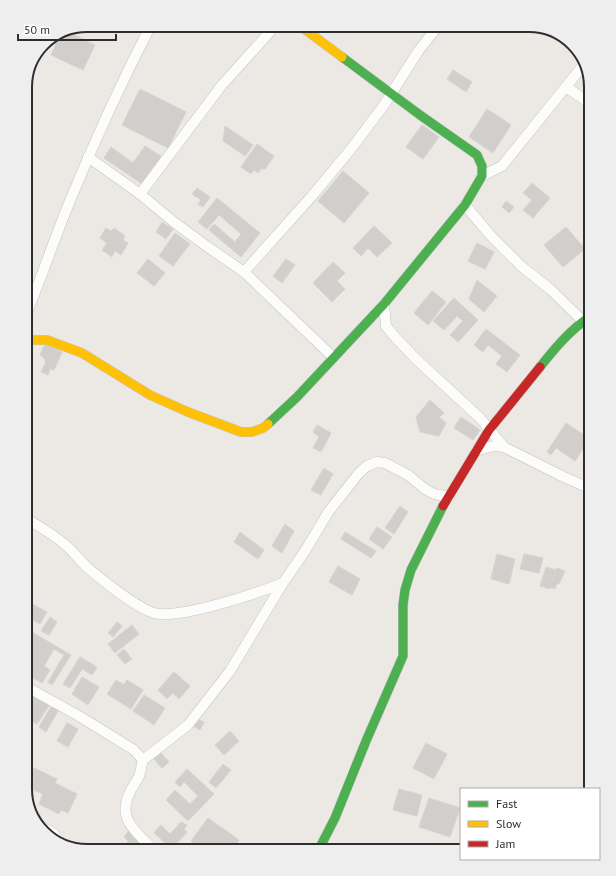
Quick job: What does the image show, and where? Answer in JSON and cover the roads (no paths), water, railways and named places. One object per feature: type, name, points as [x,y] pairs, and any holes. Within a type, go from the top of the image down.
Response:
[{"type":"street","points":[[32,300],[88,157],[124,77],[147,32]]},
{"type":"street","points":[[140,194],[222,85],[270,32]]},
{"type":"street","points":[[32,340],[48,340],[82,352],[150,395],[188,412],[241,432],[252,432],[263,428],[297,396],[384,304],[465,205],[482,176],[482,166],[478,156],[308,32]]},
{"type":"street","points":[[244,272],[312,196],[351,149],[384,105],[390,93],[419,50],[433,32]]},
{"type":"street","points":[[482,176],[502,166],[580,68]]},
{"type":"street","points":[[566,87],[584,99]]},
{"type":"street","points":[[88,157],[140,194],[175,223],[244,272],[333,357]]},
{"type":"street","points":[[322,844],[335,818],[366,741],[403,656],[403,605],[410,570],[438,515],[489,430],[554,349],[582,322],[550,289],[521,266],[496,241],[465,205]]},
{"type":"street","points":[[384,304],[386,326],[396,338],[417,360],[475,413],[504,447]]},
{"type":"street","points":[[476,451],[488,446],[504,447],[557,474],[584,485]]},
{"type":"street","points":[[148,844],[134,830],[125,816],[125,805],[130,792],[139,777],[143,760],[188,725],[230,671],[283,583],[305,551],[329,511],[359,473],[367,466],[377,462],[385,463],[408,475],[430,492],[439,496],[449,497]]},
{"type":"street","points":[[32,522],[46,530],[68,548],[87,568],[136,604],[155,613],[170,614],[208,606],[260,592],[283,583]]},
{"type":"street","points":[[32,690],[73,712],[128,746],[143,760]]}]
